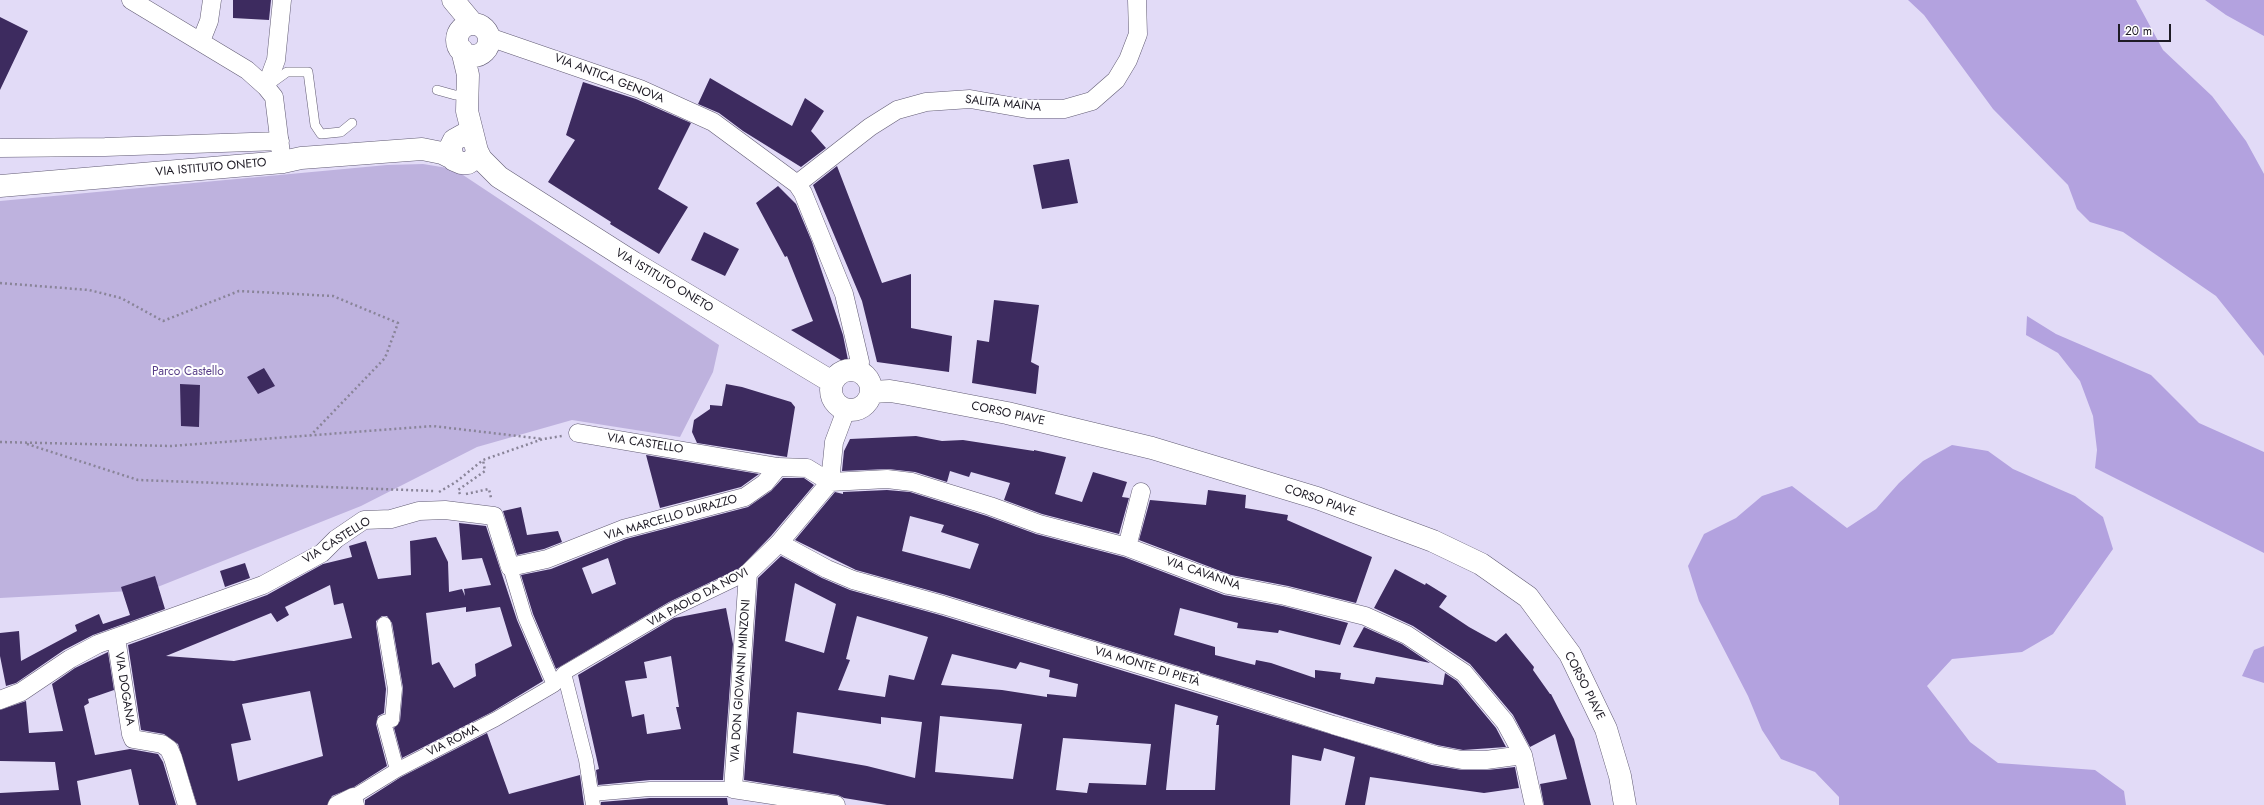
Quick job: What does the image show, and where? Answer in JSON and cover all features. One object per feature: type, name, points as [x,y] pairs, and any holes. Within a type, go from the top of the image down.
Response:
[{"type":"main road","points":[[454,1],[470,60],[458,127],[463,148]]},
{"type":"main road","name":"VIA ISTITUTO ONETO","points":[[0,186],[281,152],[301,158],[422,149],[430,145],[463,148],[481,159],[499,177],[634,263],[832,382]]},
{"type":"main road","points":[[851,369],[859,370],[869,379],[872,392],[869,400],[863,407],[855,410],[846,410],[840,407],[832,396],[832,382],[837,375],[843,371],[851,369]]},
{"type":"main road","name":"CORSO PIAVE","points":[[872,392],[890,391],[1007,412],[1152,448],[1317,498],[1433,541],[1481,564],[1528,597],[1570,654],[1606,729],[1620,776],[1625,805]]},
{"type":"street","points":[[0,148],[105,147],[281,152],[274,97],[266,87],[247,70],[131,0]]},
{"type":"street","points":[[201,41],[209,21],[212,0]]},
{"type":"street","points":[[266,87],[276,60],[282,0]]},
{"type":"street","name":"SALITA MAINA","points":[[797,184],[870,128],[897,110],[904,108],[926,102],[970,98],[1027,109],[1064,109],[1092,101],[1116,80],[1128,60],[1138,34],[1137,0]]},
{"type":"street","name":"VIA ANTICA GENOVA","points":[[470,60],[640,89],[713,122],[797,184],[803,193],[844,294],[860,362],[859,370]]},
{"type":"street","points":[[830,482],[834,442],[846,410]]},
{"type":"street","name":"VIA CASTELLO","points":[[578,433],[778,467],[807,468],[830,482]]},
{"type":"street","name":"VIA MARCELLO DURAZZO","points":[[510,567],[547,559],[623,529],[745,497],[765,483],[778,467]]},
{"type":"street","name":"VIA CAVANNA","points":[[830,482],[886,479],[912,482],[990,506],[1039,524],[1128,547],[1228,585],[1285,596],[1365,616],[1407,634],[1464,673],[1505,722],[1523,755],[1534,805]]},
{"type":"street","name":"VIA PAOLO DA NOVI","points":[[564,672],[616,644],[673,609],[748,573],[779,543],[830,482]]},
{"type":"street","points":[[1128,547],[1141,492]]},
{"type":"street","name":"VIA CASTELLO","points":[[0,700],[21,692],[70,659],[116,638],[263,585],[322,553],[336,539],[364,520],[391,519],[419,511],[445,510],[494,516]]},
{"type":"street","points":[[494,516],[525,617],[554,685]]},
{"type":"street","name":"VIA MONTE DI PIETÀ","points":[[779,543],[853,580],[942,604],[1347,730],[1435,755],[1462,760],[1486,760],[1523,755]]},
{"type":"street","name":"VIA DON GIOVANNI MINZONI","points":[[742,795],[748,573]]},
{"type":"street","points":[[384,624],[395,689],[392,720],[384,722],[397,770]]},
{"type":"street","name":"VIA DOGANA","points":[[116,638],[133,739],[162,744],[168,749],[173,758],[188,805]]},
{"type":"street","points":[[564,672],[593,800],[650,789],[742,795],[836,805]]},
{"type":"street","name":"VIA ROMA","points":[[337,805],[354,801],[397,770],[496,719],[554,685],[564,672]]},
{"type":"lane","points":[[437,90],[456,95],[470,60]]},
{"type":"lane","points":[[266,87],[286,72],[308,72],[316,125],[321,134],[341,132],[352,123]]},
{"type":"path","points":[[0,283],[89,290],[121,298],[163,322],[239,291],[333,296],[398,323],[385,358],[311,436]]},
{"type":"path","points":[[0,442],[171,446],[433,426],[543,439]]},
{"type":"path","points":[[435,494],[456,482],[483,460],[543,439],[578,433]]},
{"type":"path","points":[[24,443],[138,480],[441,491]]},
{"type":"path","points":[[483,460],[485,471],[458,490],[460,495],[489,489],[494,516]]},
{"type":"green space","name":"Parco Castello","points":[[423,164],[454,169],[719,345],[713,372],[680,437],[572,420],[477,447],[361,506],[150,590],[0,598],[0,201],[387,165]]},
{"type":"shaded area","points":[[1908,0],[2136,0],[2163,50],[2212,96],[2246,141],[2264,174],[2264,356],[2216,296],[2123,232],[2090,222],[2077,209],[2068,185],[1993,109],[1924,15]]},
{"type":"shaded area","points":[[2205,0],[2264,0],[2264,36],[2226,15]]},
{"type":"shaded area","points":[[2027,316],[2056,334],[2151,375],[2199,423],[2264,452],[2264,553],[2095,468],[2097,450],[2093,416],[2080,381],[2058,353],[2026,335]]},
{"type":"shaded area","points":[[1952,445],[1988,451],[2013,469],[2075,496],[2103,517],[2113,549],[2053,634],[2022,652],[1952,659],[1927,686],[1970,742],[1998,763],[2095,770],[2124,791],[2126,805],[1839,805],[1839,797],[1815,772],[1781,759],[1762,730],[1748,696],[1699,601],[1688,566],[1704,534],[1736,518],[1762,496],[1792,486],[1847,528],[1876,509],[1899,483],[1923,461]]},
{"type":"shaded area","points":[[2264,646],[2264,683],[2242,676],[2254,650]]},
{"type":"building","points":[[233,0],[271,0],[269,20],[233,18]]},
{"type":"building","points":[[0,17],[28,31],[0,90]]},
{"type":"building","points":[[710,78],[792,126],[805,98],[824,111],[811,131],[826,148],[801,167],[743,131],[719,113],[698,104]]},
{"type":"building","points":[[583,82],[636,99],[691,123],[658,189],[688,207],[659,254],[610,224],[611,222],[548,182],[575,140],[566,135]]},
{"type":"building","points":[[1069,159],[1078,203],[1042,209],[1033,165]]},
{"type":"building","points":[[837,166],[882,283],[911,274],[911,328],[952,336],[949,372],[877,362],[862,301],[813,185]]},
{"type":"building","points":[[778,186],[796,204],[812,242],[843,335],[849,365],[791,330],[813,321],[787,256],[785,257],[756,203]]},
{"type":"building","points":[[704,232],[739,249],[725,276],[691,260]]},
{"type":"building","points":[[994,300],[1039,305],[1031,362],[1039,366],[1036,394],[972,383],[977,340],[989,342]]},
{"type":"building","points":[[264,368],[275,386],[258,394],[247,377]]},
{"type":"building","points":[[180,384],[200,385],[199,427],[181,426]]},
{"type":"building","points":[[726,384],[742,387],[791,402],[795,407],[787,457],[697,443],[692,432],[694,420],[710,409],[710,405],[722,406]]},
{"type":"building","points":[[916,436],[942,441],[963,440],[1034,450],[1066,457],[1055,494],[1082,502],[1093,472],[1127,482],[1122,497],[1129,498],[1119,534],[1042,514],[1004,500],[1010,483],[971,472],[969,477],[950,471],[947,482],[915,472],[888,469],[842,471],[844,451],[850,439]]},
{"type":"building","points":[[646,455],[759,474],[741,487],[660,508]]},
{"type":"building","points":[[783,478],[804,478],[814,485],[771,536],[740,568],[669,602],[556,669],[533,614],[521,575],[551,569],[626,539],[748,507],[771,491]],"holes":[[[608,558],[616,584],[592,594],[582,568]]]},
{"type":"building","points":[[887,490],[910,492],[987,516],[1036,534],[1124,557],[1224,595],[1283,606],[1348,623],[1340,645],[1279,630],[1278,633],[1237,628],[1238,623],[1180,608],[1174,635],[1215,647],[1215,655],[1255,665],[1256,660],[1271,663],[1315,678],[1315,670],[1341,673],[1340,679],[1374,684],[1376,677],[1443,685],[1445,673],[1457,681],[1496,728],[1506,747],[1463,750],[1437,745],[946,595],[856,570],[795,540],[835,492],[843,494],[843,492]],"holes":[[[910,516],[944,525],[941,532],[979,544],[970,569],[902,551]]]},
{"type":"building","points":[[1208,490],[1246,495],[1245,508],[1288,515],[1287,520],[1372,557],[1356,603],[1288,586],[1231,575],[1139,540],[1150,500],[1206,505]]},
{"type":"building","points":[[521,507],[527,535],[558,531],[562,542],[544,549],[517,555],[503,511]]},
{"type":"building","points":[[459,523],[486,526],[517,620],[543,681],[492,712],[402,758],[394,728],[400,721],[403,688],[392,623],[387,616],[382,616],[376,621],[376,625],[386,689],[384,713],[378,716],[376,724],[387,766],[354,787],[332,796],[327,805],[197,805],[178,744],[164,734],[141,730],[128,645],[267,595],[323,564],[352,557],[349,546],[366,541],[378,579],[411,575],[410,541],[436,537],[448,562],[449,592],[462,589],[465,596],[464,589],[491,585],[482,558],[462,560]],"holes":[[[330,585],[334,605],[343,603],[352,638],[234,661],[166,656],[271,613],[277,622],[289,615],[285,607]],[[466,607],[466,612],[500,607],[512,646],[475,664],[476,676],[454,688],[439,662],[432,665],[426,613]],[[310,691],[323,756],[238,781],[231,744],[251,740],[242,704]]]},
{"type":"building","points":[[781,556],[822,578],[850,590],[940,615],[1432,765],[1462,770],[1487,770],[1515,767],[1519,788],[1484,793],[1370,777],[1365,805],[1345,805],[1355,757],[1324,748],[1321,761],[1292,755],[1290,805],[887,805],[844,798],[838,795],[744,780],[758,578]],"holes":[[[795,583],[836,604],[824,653],[785,641]],[[857,616],[928,637],[914,680],[889,675],[885,697],[838,690],[850,660],[846,659]],[[952,654],[1016,669],[1020,662],[1050,670],[1049,677],[1078,684],[1076,697],[1047,694],[1047,697],[1002,690],[941,685]],[[1175,704],[1218,716],[1216,725],[1219,725],[1215,790],[1166,790]],[[797,712],[881,724],[881,717],[922,722],[915,778],[867,766],[793,753]],[[940,716],[1022,724],[1013,779],[935,772]],[[1063,738],[1151,744],[1146,785],[1089,783],[1087,793],[1056,790]]]},
{"type":"building","points":[[245,563],[250,578],[225,587],[220,571]]},
{"type":"building","points":[[1395,569],[1425,585],[1426,583],[1447,596],[1439,607],[1469,627],[1496,642],[1506,633],[1534,667],[1533,670],[1551,694],[1574,739],[1591,805],[1544,805],[1540,784],[1567,779],[1555,734],[1530,747],[1513,715],[1470,664],[1413,626],[1374,608]]},
{"type":"building","points":[[155,576],[165,609],[93,635],[64,650],[16,683],[6,686],[0,656],[0,633],[19,631],[21,661],[77,631],[75,625],[99,614],[103,624],[130,615],[121,587]]},
{"type":"building","points":[[726,608],[733,644],[723,780],[650,780],[598,785],[596,770],[599,769],[578,675],[674,618]],"holes":[[[671,656],[679,707],[676,707],[681,729],[647,734],[644,714],[632,717],[625,681],[647,678],[644,662]]]},
{"type":"building","points":[[1364,627],[1402,644],[1430,663],[1353,647]]},
{"type":"building","points":[[108,652],[114,690],[88,699],[89,703],[84,706],[95,755],[130,749],[158,754],[163,762],[176,805],[139,805],[131,769],[77,781],[81,805],[0,805],[0,793],[59,790],[55,762],[0,761],[0,710],[26,701],[29,733],[63,731],[52,684],[75,668]]},
{"type":"building","points":[[487,733],[509,794],[580,775],[584,805],[365,805],[365,800],[401,777]]},
{"type":"building","points":[[650,798],[727,798],[728,805],[601,805],[601,802]]}]
